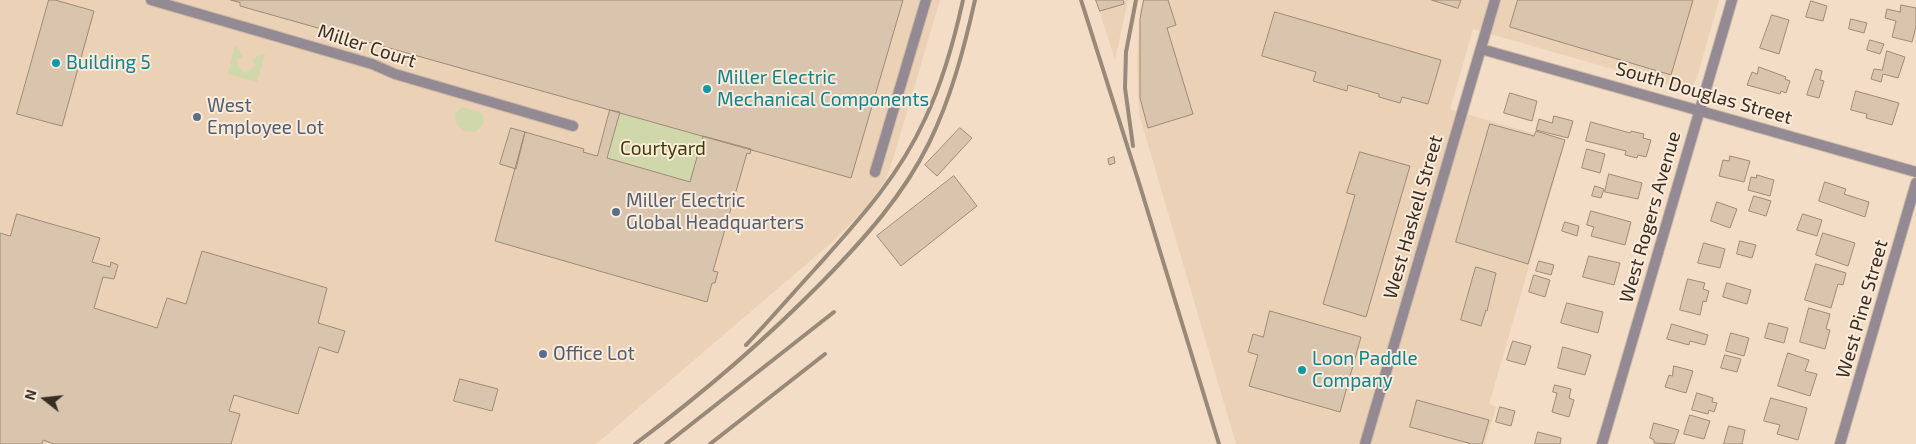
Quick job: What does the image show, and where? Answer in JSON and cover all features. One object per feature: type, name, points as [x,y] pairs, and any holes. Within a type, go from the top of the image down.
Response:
[{"type":"street","name":"Miller Court","points":[[151,0],[372,64],[395,74],[573,126]]},
{"type":"street","points":[[875,172],[926,0]]},
{"type":"street","name":"West Haskell Street","points":[[1365,444],[1495,0]]},
{"type":"street","name":"West Rogers Avenue","points":[[1602,444],[1732,0]]},
{"type":"street","name":"South Douglas Street","points":[[1481,49],[1916,172]]},
{"type":"street","name":"West Pine Street","points":[[1840,444],[1916,183]]},
{"type":"shaded area","points":[[0,0],[940,0],[886,179],[868,206],[831,243],[596,444],[0,444]]},
{"type":"shaded area","points":[[1096,0],[1128,0],[1115,60]]},
{"type":"shaded area","points":[[1143,0],[1719,0],[1697,77],[1692,87],[1682,89],[1473,29],[1450,109],[1565,143],[1489,404],[1496,407],[1485,444],[1236,444],[1139,114],[1137,60],[1140,12]]},
{"type":"green space","points":[[235,45],[243,57],[236,60],[243,73],[256,66],[252,59],[265,53],[257,82],[228,74]]},
{"type":"green space","points":[[462,107],[482,113],[483,124],[475,132],[463,131],[456,123],[455,114]]},
{"type":"green space","name":"Courtyard","points":[[620,112],[703,136],[690,182],[607,158]]},
{"type":"building","name":"Building 5","points":[[49,0],[94,11],[62,126],[17,114]]},
{"type":"building","name":"Miller Electric Mechanical Components","points":[[231,0],[903,0],[851,178],[240,6],[240,3]]},
{"type":"building","points":[[1096,0],[1123,0],[1124,4],[1100,11]]},
{"type":"building","points":[[1144,0],[1168,0],[1176,25],[1167,28],[1193,114],[1148,128],[1140,98],[1140,19]]},
{"type":"building","points":[[1432,0],[1461,0],[1458,8]]},
{"type":"building","points":[[1518,0],[1693,0],[1671,75],[1510,27]]},
{"type":"building","points":[[1811,1],[1827,6],[1823,21],[1806,17]]},
{"type":"building","points":[[1901,5],[1916,8],[1916,27],[1912,42],[1892,37],[1896,21],[1885,18],[1887,9],[1900,12]]},
{"type":"building","points":[[1275,12],[1441,60],[1428,104],[1402,97],[1400,103],[1379,97],[1379,94],[1348,85],[1347,91],[1313,81],[1316,72],[1262,56]]},
{"type":"building","points":[[1772,15],[1789,20],[1779,54],[1760,48]]},
{"type":"building","points":[[1851,19],[1867,23],[1864,33],[1849,29]]},
{"type":"building","points":[[1870,40],[1884,44],[1880,54],[1867,50]]},
{"type":"building","points":[[1887,51],[1905,57],[1898,78],[1883,74],[1881,82],[1871,79],[1874,69],[1882,70]]},
{"type":"building","points":[[1759,67],[1786,77],[1785,79],[1790,81],[1786,93],[1781,91],[1780,94],[1747,85],[1752,72],[1757,74]]},
{"type":"building","points":[[1816,69],[1822,71],[1820,80],[1824,81],[1819,98],[1807,95]]},
{"type":"building","points":[[1856,91],[1899,103],[1892,125],[1866,118],[1867,114],[1851,110]]},
{"type":"building","points":[[1510,93],[1537,101],[1532,121],[1504,113]]},
{"type":"building","name":"Miller Electric Global Headquarters","points":[[610,110],[620,112],[607,158],[690,182],[703,136],[751,149],[750,154],[747,153],[713,271],[718,272],[715,283],[712,283],[707,302],[495,241],[525,132],[584,149],[583,152],[597,156]]},
{"type":"building","points":[[1554,116],[1573,121],[1568,138],[1536,130],[1539,119],[1552,123]]},
{"type":"building","points":[[1591,122],[1630,133],[1631,131],[1644,134],[1643,138],[1651,140],[1646,157],[1638,155],[1637,158],[1625,155],[1626,151],[1586,141]]},
{"type":"building","points":[[1490,124],[1534,136],[1536,131],[1565,140],[1528,264],[1456,242]]},
{"type":"building","points":[[511,128],[525,132],[516,169],[500,164]]},
{"type":"building","points":[[960,128],[972,138],[937,176],[925,165]]},
{"type":"building","points":[[1587,149],[1605,154],[1600,173],[1582,168]]},
{"type":"building","points":[[1360,152],[1410,166],[1366,317],[1323,304],[1355,195],[1347,193]]},
{"type":"building","points":[[1730,156],[1750,161],[1744,182],[1719,176],[1723,160],[1729,161]]},
{"type":"building","points":[[1114,157],[1115,163],[1109,165],[1108,159]]},
{"type":"building","points":[[1609,174],[1642,183],[1638,199],[1605,192]]},
{"type":"building","points":[[1757,175],[1774,180],[1770,196],[1748,190],[1751,177],[1756,178]]},
{"type":"building","points":[[954,176],[977,206],[901,266],[877,236]]},
{"type":"building","points":[[1825,182],[1846,189],[1844,194],[1869,202],[1865,217],[1819,201]]},
{"type":"building","points":[[1595,186],[1604,189],[1601,198],[1592,196]]},
{"type":"building","points":[[1754,196],[1771,201],[1766,216],[1749,211]]},
{"type":"building","points":[[1717,202],[1737,209],[1730,228],[1711,221]]},
{"type":"building","points":[[1591,211],[1631,222],[1625,245],[1591,236],[1594,227],[1587,225]]},
{"type":"building","points":[[17,214],[100,238],[92,262],[110,267],[111,262],[118,265],[114,279],[103,277],[94,308],[157,328],[167,298],[186,304],[202,251],[327,288],[318,323],[345,331],[338,353],[319,347],[298,414],[234,395],[229,411],[240,414],[231,444],[54,444],[43,440],[42,444],[0,444],[0,233],[10,236]]},
{"type":"building","points":[[1803,214],[1822,220],[1817,236],[1797,230]]},
{"type":"building","points":[[1565,222],[1579,226],[1577,236],[1562,231]]},
{"type":"building","points":[[1823,233],[1855,243],[1848,266],[1816,255]]},
{"type":"building","points":[[1740,241],[1756,245],[1752,258],[1737,254]]},
{"type":"building","points":[[1704,243],[1725,249],[1720,268],[1698,263]]},
{"type":"building","points":[[1589,256],[1620,263],[1614,285],[1583,277]]},
{"type":"building","points":[[1539,261],[1554,265],[1551,275],[1536,271]]},
{"type":"building","points":[[1816,264],[1846,273],[1843,285],[1838,284],[1831,308],[1805,300]]},
{"type":"building","points":[[1476,267],[1496,273],[1487,311],[1481,326],[1461,320]]},
{"type":"building","points":[[1534,275],[1550,280],[1545,297],[1529,292]]},
{"type":"building","points":[[1688,279],[1705,283],[1703,289],[1709,291],[1706,302],[1703,301],[1700,315],[1680,310]]},
{"type":"building","points":[[1727,283],[1751,290],[1747,304],[1723,297]]},
{"type":"building","points":[[1567,303],[1603,312],[1598,333],[1561,323]]},
{"type":"building","points":[[1809,308],[1830,314],[1826,329],[1830,330],[1825,349],[1800,342]]},
{"type":"building","name":"Loon Paddle Company","points":[[1270,311],[1361,337],[1340,412],[1249,386],[1258,355],[1248,352],[1253,334],[1263,337]]},
{"type":"building","points":[[1769,323],[1788,328],[1784,343],[1765,338]]},
{"type":"building","points":[[1672,324],[1708,335],[1705,345],[1690,341],[1689,345],[1667,339]]},
{"type":"building","points":[[1731,333],[1749,338],[1744,356],[1726,351]]},
{"type":"building","points":[[1513,341],[1531,346],[1525,365],[1507,360]]},
{"type":"building","points":[[1563,347],[1591,355],[1585,375],[1558,368]]},
{"type":"building","points":[[1788,353],[1809,360],[1805,371],[1817,374],[1810,396],[1778,386]]},
{"type":"building","points":[[1725,355],[1741,359],[1737,372],[1721,368]]},
{"type":"building","points":[[1674,366],[1693,371],[1686,393],[1665,387],[1669,375],[1672,376]]},
{"type":"building","points":[[460,379],[498,389],[492,411],[454,401]]},
{"type":"building","points":[[1555,385],[1571,389],[1569,398],[1574,400],[1569,417],[1552,412],[1557,393],[1553,392]]},
{"type":"building","points":[[1697,393],[1713,398],[1712,402],[1717,403],[1714,412],[1709,410],[1708,414],[1692,410]]},
{"type":"building","points":[[1771,398],[1807,408],[1798,440],[1777,434],[1780,425],[1764,421]]},
{"type":"building","points":[[1417,400],[1489,420],[1482,444],[1472,444],[1410,427]]},
{"type":"building","points":[[1500,407],[1515,411],[1511,426],[1496,422]]},
{"type":"building","points":[[1690,415],[1710,421],[1704,439],[1684,434]]},
{"type":"building","points":[[1654,423],[1679,430],[1674,444],[1654,443],[1654,440],[1650,438]]},
{"type":"building","points":[[1729,426],[1745,430],[1742,444],[1724,444]]},
{"type":"building","points":[[1538,432],[1561,438],[1560,444],[1535,444]]},
{"type":"railway","points":[[746,345],[862,216],[902,161],[925,119],[943,75],[963,0]]},
{"type":"railway","points":[[635,444],[709,386],[779,324],[823,281],[882,216],[919,162],[937,126],[961,55],[975,0]]},
{"type":"railway","points":[[1081,0],[1219,444]]},
{"type":"railway","points":[[1133,146],[1125,88],[1126,52],[1136,0]]},
{"type":"railway","points":[[666,444],[834,312]]},
{"type":"railway","points":[[710,444],[825,354]]},
{"type":"place","name":"Building 5","points":[[56,63]]},
{"type":"place","name":"Miller Electric Mechanical Components","points":[[707,89]]},
{"type":"place","name":"West Employee Lot","points":[[197,117]]},
{"type":"place","name":"Miller Electric Global Headquarters","points":[[616,212]]},
{"type":"place","name":"Office Lot","points":[[543,354]]},
{"type":"place","name":"Loon Paddle Company","points":[[1302,370]]}]
